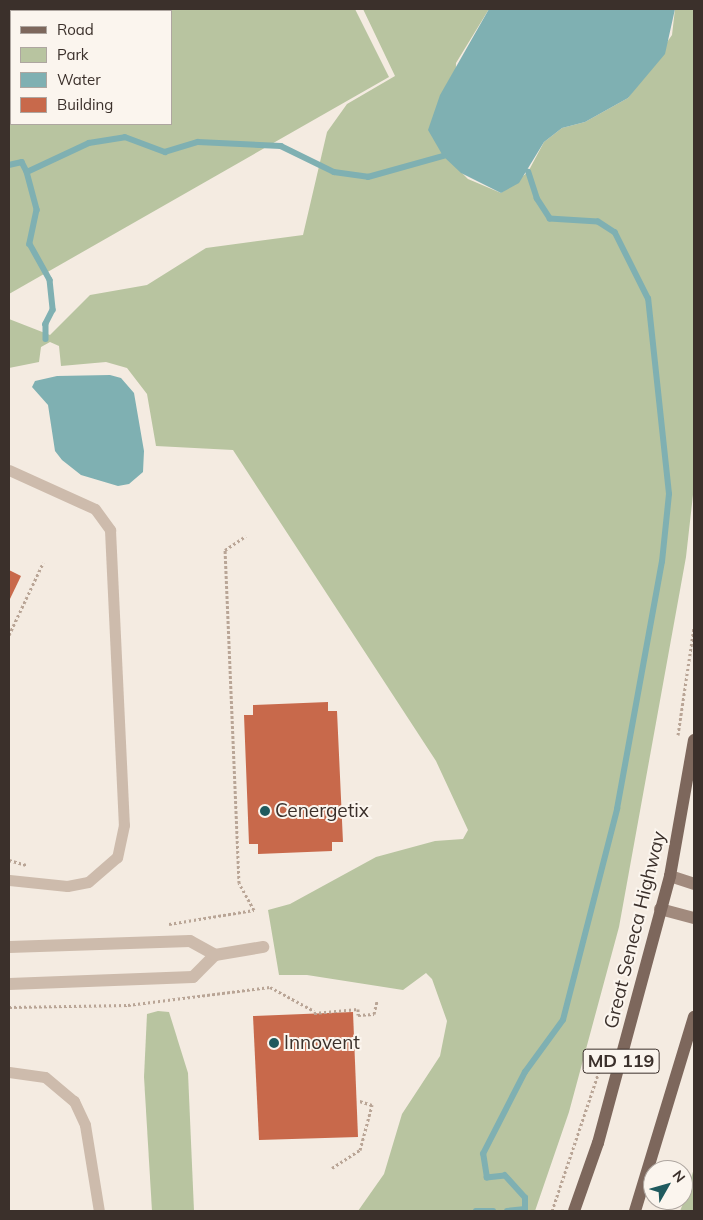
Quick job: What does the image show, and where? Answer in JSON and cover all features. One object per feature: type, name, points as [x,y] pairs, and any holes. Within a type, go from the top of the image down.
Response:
[{"type":"main road","name":"Great Seneca Highway","points":[[574,1211],[600,1134],[670,876],[694,740]]},
{"type":"main road","name":"MD 119","points":[[635,1211],[694,1017]]},
{"type":"street","points":[[670,876],[694,884]]},
{"type":"street","points":[[660,909],[694,918]]},
{"type":"street","points":[[9,947],[190,941],[215,954],[263,947]]},
{"type":"street","points":[[9,984],[193,977],[215,954]]},
{"type":"lane","points":[[9,470],[95,509],[110,530],[124,825],[117,857],[88,882],[67,886],[9,880]]},
{"type":"lane","points":[[9,1072],[45,1077],[74,1101],[85,1125],[99,1211]]},
{"type":"path","points":[[162,925],[254,910],[239,883],[224,550],[246,536]]},
{"type":"path","points":[[9,635],[43,563]]},
{"type":"path","points":[[678,738],[694,627]]},
{"type":"path","points":[[647,895],[657,850]]},
{"type":"path","points":[[9,860],[36,867]]},
{"type":"path","points":[[9,1008],[128,1006],[270,987],[314,1012],[358,1009],[358,1015],[374,1014],[377,1001]]},
{"type":"path","points":[[552,1211],[603,1058]]},
{"type":"path","points":[[332,1168],[360,1150],[372,1105],[360,1101]]},
{"type":"green space","points":[[9,9],[355,9],[389,77],[9,294]]},
{"type":"green space","points":[[363,9],[489,9],[456,63],[454,165],[468,179],[501,193],[528,172],[544,142],[562,128],[585,122],[628,98],[672,35],[675,9],[694,9],[694,486],[686,557],[619,927],[569,1112],[535,1211],[358,1211],[384,1174],[402,1114],[440,1056],[447,1021],[432,979],[426,973],[403,990],[307,975],[279,975],[268,910],[290,904],[376,857],[435,841],[463,839],[468,830],[436,761],[233,450],[156,446],[147,394],[127,368],[106,362],[61,366],[59,346],[50,342],[41,347],[39,362],[9,368],[9,319],[50,335],[90,295],[147,285],[206,248],[303,235],[327,132],[347,104],[395,76]]},
{"type":"green space","points":[[158,1011],[169,1012],[188,1073],[194,1211],[152,1211],[144,1077],[147,1014]]},
{"type":"green space","points":[[694,1168],[694,1211],[680,1211],[693,1210]]},
{"type":"water","points":[[489,9],[675,9],[665,54],[628,98],[585,122],[562,128],[544,142],[519,183],[501,193],[461,173],[443,156],[428,130],[440,95]]},
{"type":"water","points":[[110,375],[121,378],[134,393],[144,451],[143,472],[129,484],[118,486],[81,475],[62,460],[55,451],[48,405],[32,387],[35,381],[57,376]]},
{"type":"building","points":[[9,570],[21,576],[9,601]]},
{"type":"building","points":[[328,702],[328,711],[337,711],[343,842],[332,842],[332,851],[258,854],[258,844],[249,844],[244,715],[253,715],[253,705]]},
{"type":"building","points":[[353,1012],[358,1137],[259,1140],[253,1016]]},
{"type":"waterway","points":[[9,165],[22,162],[27,172],[89,143],[125,137],[165,152],[198,142],[281,146],[334,172],[368,177],[443,156]]},
{"type":"waterway","points":[[27,172],[37,210],[30,244],[50,280],[53,310],[46,324],[46,339]]},
{"type":"waterway","points":[[507,1211],[525,1209],[525,1198],[505,1176],[487,1178],[483,1154],[525,1072],[563,1020],[617,809],[662,562],[669,494],[648,299],[615,233],[598,222],[550,219],[537,199],[528,172]]},
{"type":"waterway","points":[[476,1211],[493,1211]]},
{"type":"place","name":"Cenergetix","points":[[265,811]]},
{"type":"place","name":"Innovent","points":[[274,1043]]}]
